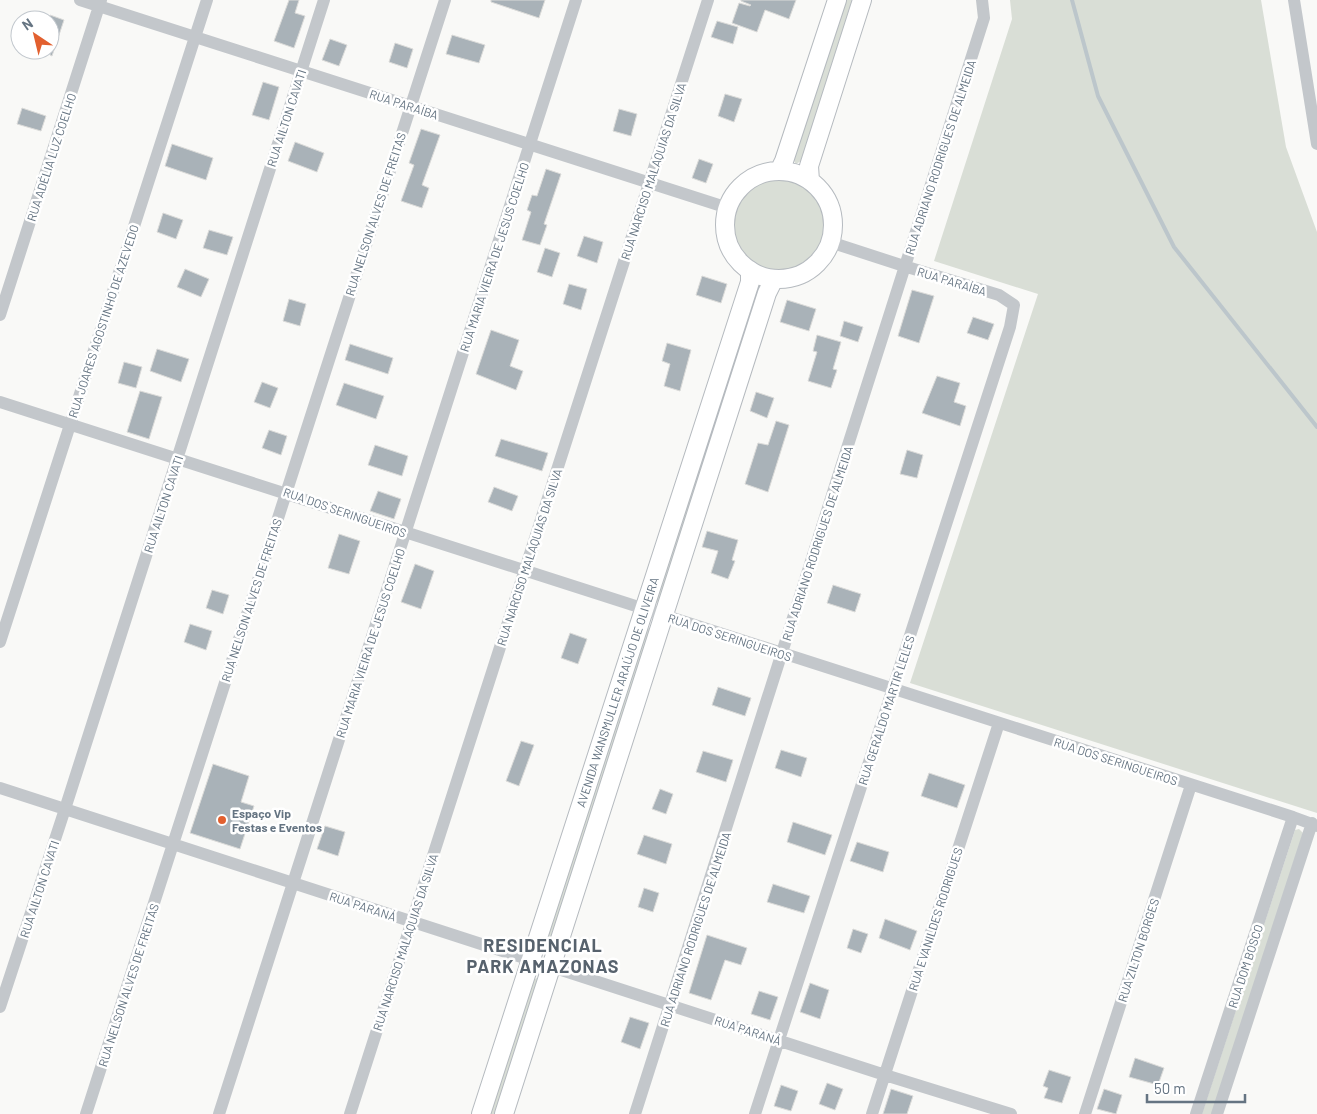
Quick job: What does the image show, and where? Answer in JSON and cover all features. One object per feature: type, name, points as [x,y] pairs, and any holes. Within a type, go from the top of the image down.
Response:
[{"type":"street","name":"RUA PARAÍBA","points":[[80,0],[100,3],[196,37],[728,208]]},
{"type":"street","name":"RUA JOARES AGOSTINHO DE AZEVEDO","points":[[0,642],[207,0]]},
{"type":"street","name":"RUA AILTON CAVATI","points":[[0,1007],[324,0]]},
{"type":"street","name":"RUA NELSON ALVES DE FREITAS","points":[[86,1114],[445,0]]},
{"type":"street","name":"RUA MARIA VIEIRA DE JESUS COELHO","points":[[218,1114],[576,0]]},
{"type":"street","name":"RUA NARCISO MALAQUIAS DA SILVA","points":[[350,1114],[708,0]]},
{"type":"street","points":[[778,171],[784,161],[837,0]]},
{"type":"street","points":[[810,181],[809,166],[862,0]]},
{"type":"street","name":"RUA ADRIANO RODRIGUES DE ALMEIDA","points":[[635,1114],[984,18],[982,0]]},
{"type":"street","points":[[1294,0],[1316,127],[1317,144]]},
{"type":"street","name":"RUA ADÉLIA LUZ COELHO","points":[[0,315],[100,3]]},
{"type":"street","points":[[778,171],[797,174],[810,181],[820,189],[830,205],[833,223],[830,242],[822,258],[808,271],[791,278],[774,279],[750,270],[742,264],[733,252],[727,238],[725,223],[728,208],[734,195],[745,183],[758,175],[778,171]]},
{"type":"street","name":"RUA PARAÍBA","points":[[830,242],[999,295],[1014,305]]},
{"type":"street","name":"AVENIDA WANSMULLER ARAÚJO DE OLIVEIRA","points":[[481,1114],[750,282],[750,270]]},
{"type":"street","name":"AVENIDA WANSMULLER ARAÚJO DE OLIVEIRA","points":[[504,1114],[767,293],[774,279]]},
{"type":"street","name":"RUA GERALDO MARTIR LELES","points":[[755,1114],[1010,327],[1014,305]]},
{"type":"street","name":"RUA DOS SERINGUEIROS","points":[[0,402],[285,492],[406,533],[1314,825]]},
{"type":"street","name":"RUA EVANILDES RODRIGUES","points":[[872,1114],[999,723]]},
{"type":"street","name":"RUA ZILTON BORGES","points":[[1085,1114],[1191,785]]},
{"type":"street","name":"RUA PARANÁ","points":[[0,788],[885,1074],[983,1110],[1011,1114]]},
{"type":"street","name":"RUA DOM BOSCO","points":[[1196,1114],[1293,817]]},
{"type":"street","name":"RUA DOM BOSCO","points":[[1217,1114],[1314,825]]},
{"type":"shaded area","points":[[844,0],[852,0],[801,161],[796,164],[793,159]]},
{"type":"shaded area","points":[[1010,0],[1261,0],[1286,147],[1317,232],[1317,813],[910,683],[1038,294],[934,261],[1012,19]]},
{"type":"shaded area","points":[[778,178],[795,182],[810,192],[820,207],[824,224],[820,241],[810,256],[795,266],[778,270],[761,266],[746,256],[736,241],[732,224],[736,207],[746,192],[761,182]]},
{"type":"shaded area","points":[[760,282],[763,286],[663,600],[658,603],[655,598],[756,284]]},
{"type":"shaded area","points":[[649,628],[652,631],[552,946],[547,948],[544,944],[645,630]]},
{"type":"shaded area","points":[[1299,829],[1303,833],[1212,1114],[1202,1114],[1295,830]]},
{"type":"shaded area","points":[[537,978],[539,981],[497,1114],[489,1114],[533,980]]},
{"type":"building","points":[[289,0],[299,0],[295,13],[305,16],[294,48],[274,41]]},
{"type":"building","points":[[491,0],[545,0],[539,18],[491,2]]},
{"type":"building","points":[[741,0],[796,0],[789,19],[765,10],[757,32],[732,23],[739,3],[751,5]]},
{"type":"building","points":[[60,19],[64,20],[60,32]]},
{"type":"building","points":[[717,21],[738,27],[733,44],[711,37]]},
{"type":"building","points":[[452,35],[485,45],[479,63],[446,54]]},
{"type":"building","points":[[330,39],[347,45],[339,66],[322,60]]},
{"type":"building","points":[[395,43],[413,49],[407,68],[389,62]]},
{"type":"building","points":[[263,82],[279,87],[269,120],[252,115]]},
{"type":"building","points":[[725,94],[742,99],[734,122],[718,116]]},
{"type":"building","points":[[22,108],[46,116],[41,131],[17,124]]},
{"type":"building","points":[[619,109],[637,114],[631,136],[613,131]]},
{"type":"building","points":[[421,129],[440,135],[422,185],[429,188],[422,208],[401,201],[414,165],[409,163]]},
{"type":"building","points":[[295,142],[324,153],[317,172],[288,161]]},
{"type":"building","points":[[172,144],[213,158],[206,180],[165,166]]},
{"type":"building","points":[[699,159],[713,164],[706,183],[692,178]]},
{"type":"building","points":[[546,169],[561,174],[544,224],[547,225],[540,245],[522,240],[531,212],[527,210],[532,195],[537,196]]},
{"type":"building","points":[[163,213],[183,220],[176,239],[157,232]]},
{"type":"building","points":[[209,230],[233,237],[227,255],[203,248]]},
{"type":"building","points":[[584,236],[603,242],[597,263],[577,256]]},
{"type":"building","points":[[545,248],[560,253],[552,277],[537,272]]},
{"type":"building","points":[[185,269],[209,279],[201,297],[177,287]]},
{"type":"building","points":[[702,276],[727,284],[721,303],[696,295]]},
{"type":"building","points":[[569,284],[587,289],[581,310],[563,304]]},
{"type":"building","points":[[912,290],[934,296],[919,343],[898,336]]},
{"type":"building","points":[[289,299],[306,304],[300,326],[283,321]]},
{"type":"building","points":[[787,300],[816,309],[809,331],[780,322]]},
{"type":"building","points":[[973,317],[994,324],[988,340],[967,333]]},
{"type":"building","points":[[844,321],[863,327],[858,342],[840,336]]},
{"type":"building","points":[[491,330],[519,340],[510,366],[523,371],[516,390],[476,374]]},
{"type":"building","points":[[817,335],[841,342],[833,369],[837,370],[831,388],[808,381],[817,352],[813,351]]},
{"type":"building","points":[[667,343],[691,350],[680,391],[664,386],[670,364],[662,361]]},
{"type":"building","points":[[350,344],[393,358],[388,374],[345,360]]},
{"type":"building","points":[[157,349],[189,359],[181,382],[150,371]]},
{"type":"building","points":[[124,362],[142,367],[136,388],[118,383]]},
{"type":"building","points":[[937,376],[960,383],[954,402],[966,406],[960,426],[922,413]]},
{"type":"building","points":[[262,382],[278,388],[270,408],[254,402]]},
{"type":"building","points":[[344,383],[384,396],[376,419],[336,405]]},
{"type":"building","points":[[140,391],[162,397],[149,439],[127,432]]},
{"type":"building","points":[[756,392],[774,398],[767,418],[750,411]]},
{"type":"building","points":[[776,421],[789,425],[768,492],[745,484],[758,443],[768,445]]},
{"type":"building","points":[[269,430],[287,436],[281,455],[262,448]]},
{"type":"building","points":[[501,439],[548,453],[542,471],[495,456]]},
{"type":"building","points":[[375,445],[408,456],[402,476],[368,465]]},
{"type":"building","points":[[907,450],[923,455],[917,478],[900,474]]},
{"type":"building","points":[[494,487],[518,496],[512,511],[488,502]]},
{"type":"building","points":[[378,491],[401,499],[394,519],[370,511]]},
{"type":"building","points":[[707,531],[738,540],[732,560],[735,561],[728,579],[711,573],[718,551],[702,547]]},
{"type":"building","points":[[339,534],[360,541],[349,574],[328,568]]},
{"type":"building","points":[[415,564],[434,571],[421,609],[401,602]]},
{"type":"building","points":[[833,585],[861,594],[855,612],[827,603]]},
{"type":"building","points":[[212,590],[229,595],[223,614],[206,608]]},
{"type":"building","points":[[190,624],[212,631],[206,650],[184,642]]},
{"type":"building","points":[[570,633],[587,639],[578,664],[561,658]]},
{"type":"building","points":[[718,687],[751,698],[745,716],[712,705]]},
{"type":"building","points":[[521,741],[534,745],[519,786],[506,781]]},
{"type":"building","points":[[781,750],[807,758],[801,777],[775,768]]},
{"type":"building","points":[[703,751],[733,760],[726,782],[696,772]]},
{"type":"building","name":"Espaço Vip Festas e Eventos","points":[[213,764],[249,776],[241,802],[254,806],[240,849],[190,833]]},
{"type":"building","points":[[929,773],[965,785],[957,808],[921,796]]},
{"type":"building","points":[[660,789],[673,794],[666,814],[652,809]]},
{"type":"building","points":[[793,822],[832,835],[825,855],[787,842]]},
{"type":"building","points":[[325,826],[345,832],[338,856],[317,849]]},
{"type":"building","points":[[644,835],[672,844],[666,864],[637,854]]},
{"type":"building","points":[[857,842],[889,852],[883,872],[850,861]]},
{"type":"building","points":[[773,884],[810,896],[804,913],[767,902]]},
{"type":"building","points":[[644,888],[659,893],[653,912],[638,907]]},
{"type":"building","points":[[885,919],[917,931],[910,950],[879,938]]},
{"type":"building","points":[[853,929],[868,934],[861,953],[847,948]]},
{"type":"building","points":[[707,935],[747,948],[741,965],[725,960],[711,1000],[689,993]]},
{"type":"building","points":[[810,983],[829,990],[820,1019],[800,1012]]},
{"type":"building","points":[[759,991],[778,997],[770,1020],[751,1014]]},
{"type":"building","points":[[630,1017],[649,1023],[640,1049],[621,1042]]},
{"type":"building","points":[[1135,1058],[1164,1068],[1158,1085],[1129,1077]]},
{"type":"building","points":[[1049,1070],[1071,1077],[1062,1103],[1044,1098],[1048,1088],[1043,1086]]},
{"type":"building","points":[[827,1083],[843,1089],[835,1110],[819,1104]]},
{"type":"building","points":[[781,1085],[798,1091],[791,1111],[774,1106]]},
{"type":"building","points":[[891,1089],[913,1096],[907,1114],[883,1114]]},
{"type":"building","points":[[1104,1089],[1122,1095],[1116,1114],[1097,1109]]},
{"type":"waterway","points":[[1072,0],[1098,96],[1174,247],[1317,427]]},
{"type":"place","name":"Espaço Vip Festas e Eventos","points":[[222,820]]},
{"type":"district","name":"RESIDENCIAL PARK AMAZONAS","points":[[543,955]]}]
